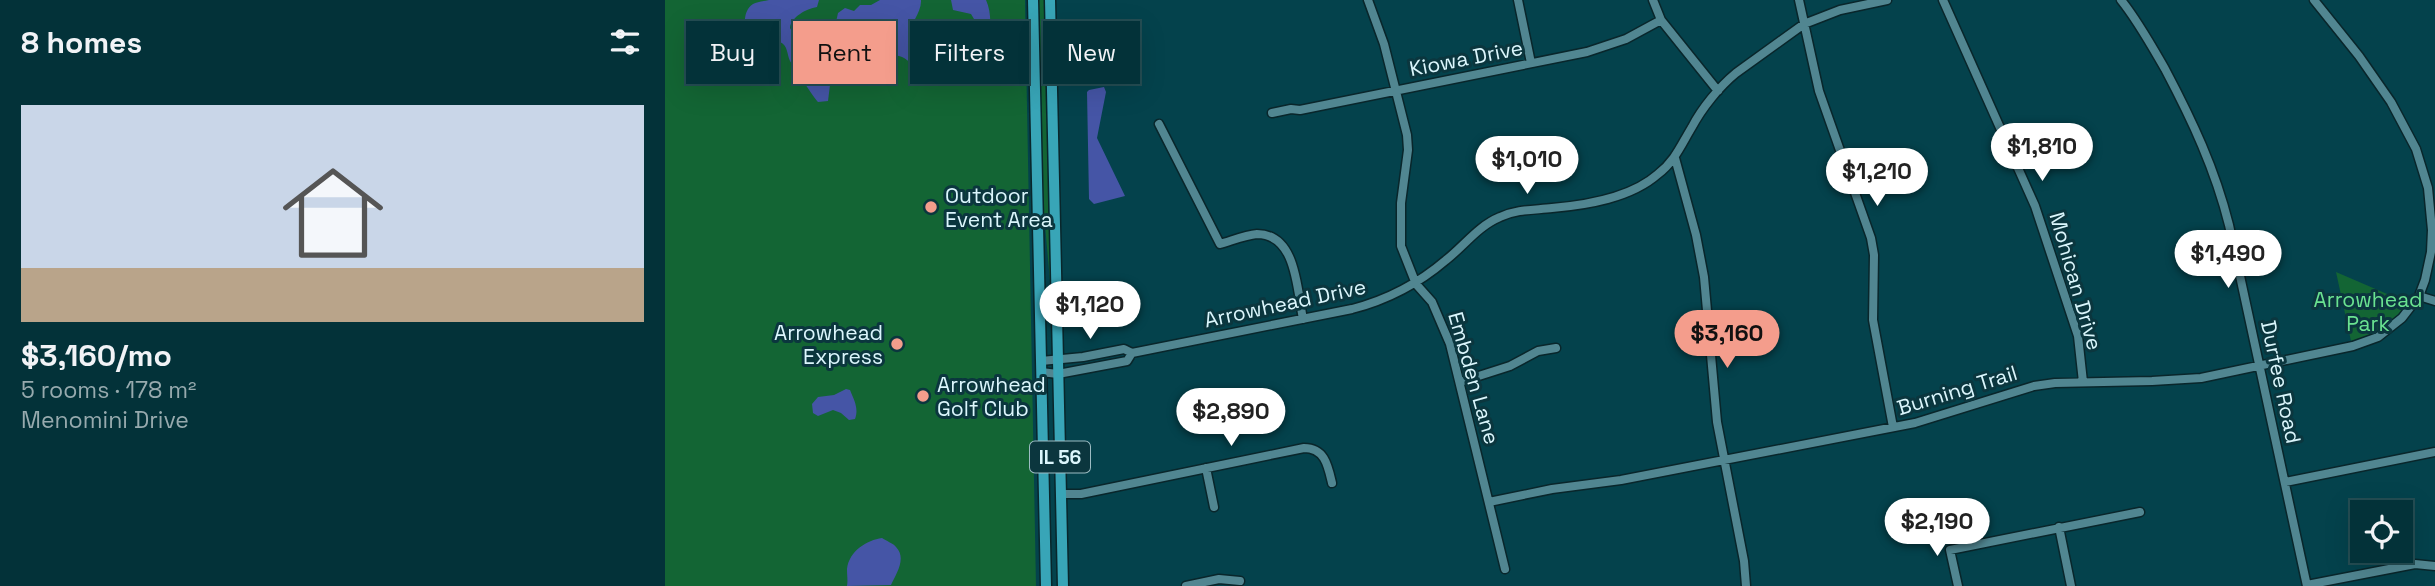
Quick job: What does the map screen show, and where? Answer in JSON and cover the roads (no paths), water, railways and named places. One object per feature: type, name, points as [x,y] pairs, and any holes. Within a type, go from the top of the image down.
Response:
[{"type":"main road","name":"IL 56","points":[[1033,0],[1045,586]]},
{"type":"main road","name":"IL 56","points":[[1050,0],[1063,586]]},
{"type":"street","name":"Embden Lane","points":[[1368,0],[1378,24],[1397,90],[1408,144],[1402,188],[1400,239],[1403,253],[1416,284],[1432,302],[1450,344],[1505,569]]},
{"type":"street","points":[[1518,0],[1531,63]]},
{"type":"street","points":[[1653,0],[1661,20],[1718,91]]},
{"type":"street","points":[[1800,0],[1819,91],[1871,238],[1874,255],[1871,293],[1873,320],[1893,427]]},
{"type":"street","name":"Arrowhead Drive","points":[[1041,367],[1058,359],[1123,349],[1132,353],[1365,306],[1416,284],[1482,227],[1499,217],[1520,211],[1585,204],[1619,195],[1646,183],[1675,158],[1693,124],[1718,91],[1736,73],[1804,24],[1840,10],[1888,0]]},
{"type":"street","name":"Mohican Drive","points":[[1943,0],[2035,206],[2078,336],[2083,382]]},
{"type":"street","name":"Durfee Road","points":[[2121,0],[2138,22],[2180,98],[2210,163],[2229,225],[2307,586]]},
{"type":"street","points":[[2314,0],[2376,79],[2406,128],[2420,159],[2428,188],[2433,230],[2428,271],[2419,296],[2435,301]]},
{"type":"street","name":"Kiowa Drive","points":[[1272,113],[1397,90],[1615,44],[1661,20]]},
{"type":"street","points":[[1159,124],[1220,244],[1260,234],[1279,240],[1288,253],[1303,319]]},
{"type":"street","points":[[1675,158],[1705,277],[1715,404],[1744,561],[1746,586]]},
{"type":"street","name":"Burning Trail","points":[[1489,502],[1893,427],[1945,415],[2024,388],[2055,383],[2181,380],[2260,367],[2372,340],[2398,322],[2419,296]]},
{"type":"street","points":[[1460,382],[1510,366],[1538,351],[1556,348]]},
{"type":"street","name":"Arrowhead Drive","points":[[1041,367],[1058,374],[1127,360],[1132,353]]},
{"type":"street","points":[[1061,494],[1081,494],[1311,448],[1323,455],[1332,483]]},
{"type":"street","points":[[2285,482],[2435,452]]},
{"type":"street","points":[[1206,468],[1214,507]]},
{"type":"street","points":[[1958,586],[1950,550],[2140,512]]},
{"type":"street","points":[[2059,527],[2071,586]]},
{"type":"street","points":[[2307,586],[2415,564],[2435,566]]},
{"type":"street","points":[[1186,586],[1219,579],[1240,581]]},
{"type":"water","points":[[769,0],[819,0],[817,7],[796,17],[791,24],[793,66],[783,43],[779,42],[779,21],[745,21],[748,9],[753,4]]},
{"type":"water","points":[[880,0],[921,0],[914,21],[910,21],[910,63],[896,55],[896,21],[836,21],[838,13],[845,8],[854,11],[860,5],[871,5]]},
{"type":"water","points":[[951,0],[986,0],[990,21],[975,21],[971,14],[953,10]]},
{"type":"water","points":[[805,84],[829,84],[828,101],[816,100]]},
{"type":"water","points":[[1104,87],[1106,92],[1097,138],[1125,196],[1094,204],[1089,199],[1087,92]]},
{"type":"water","points":[[846,389],[850,390],[855,404],[855,419],[849,420],[833,410],[818,416],[813,413],[812,404],[818,397],[834,395]]},
{"type":"water","points":[[882,538],[895,546],[901,556],[891,585],[847,586],[847,569],[851,557],[865,544]]},
{"type":"place","name":"Outdoor Event Area","points":[[931,207]]},
{"type":"place","name":"Arrowhead Express","points":[[897,344]]},
{"type":"place","name":"Arrowhead Golf Club","points":[[923,396]]},
{"type":"park label","name":"Arrowhead Park","points":[[2368,311]]}]
